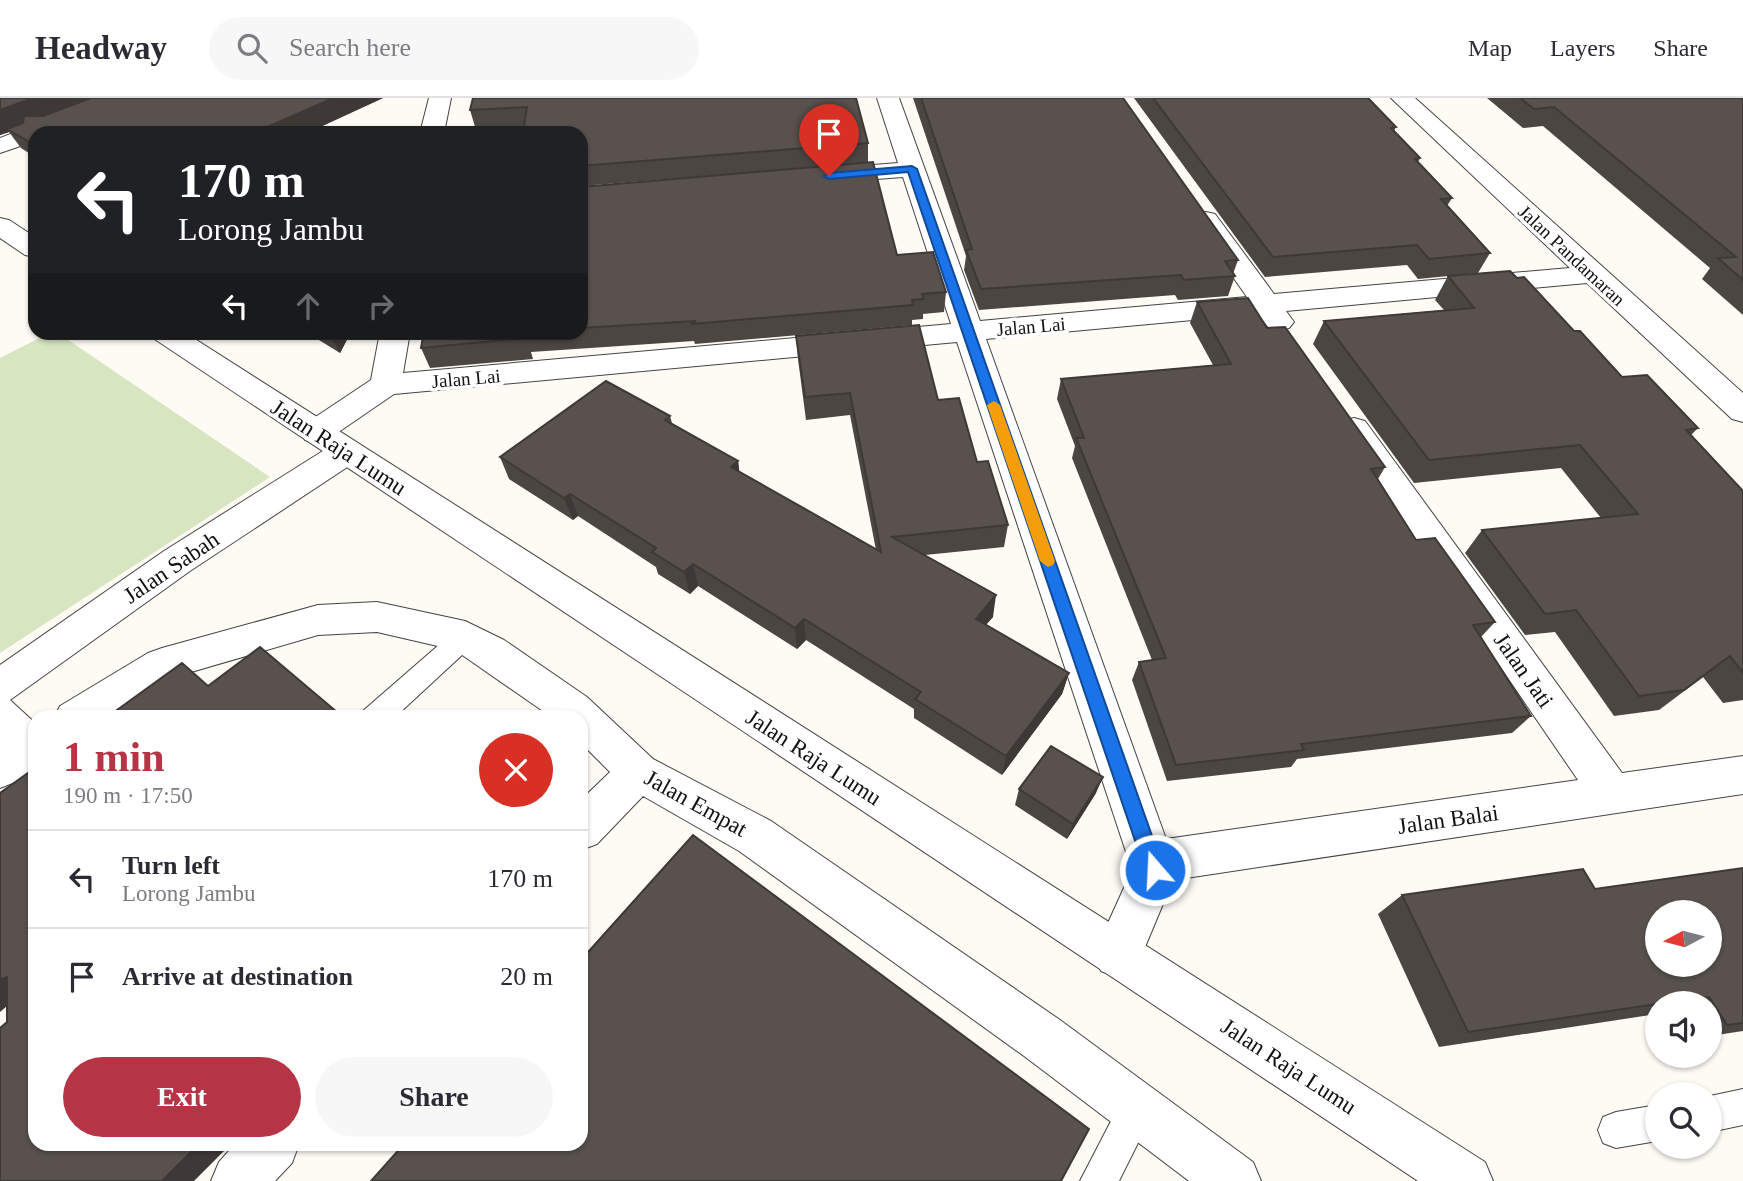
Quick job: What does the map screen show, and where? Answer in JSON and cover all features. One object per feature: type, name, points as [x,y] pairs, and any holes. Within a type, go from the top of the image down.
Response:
[{"type":"street","points":[[52,126],[125,98]]},
{"type":"street","points":[[434,126],[440,98]]},
{"type":"street","points":[[888,98],[1155,870],[1118,954]]},
{"type":"street","name":"Jalan Pandamaran","points":[[1402,98],[1743,411]]},
{"type":"street","points":[[0,146],[28,135]]},
{"type":"street","points":[[802,178],[912,169]]},
{"type":"street","points":[[1193,201],[1298,349]]},
{"type":"street","points":[[0,226],[28,244]]},
{"type":"street","name":"Jalan Lai","points":[[331,442],[386,385],[1592,274]]},
{"type":"street","name":"Jalan Raja Lumu","points":[[175,340],[1466,1181]]},
{"type":"street","points":[[386,385],[394,340]]},
{"type":"street","name":"Jalan Jati","points":[[1338,407],[1613,795]]},
{"type":"street","name":"Jalan Sabah","points":[[0,687],[177,561],[331,442]]},
{"type":"street","name":"Jalan Empat","points":[[87,710],[162,664],[318,620],[377,617],[465,638],[490,651],[574,710]]},
{"type":"street","points":[[0,714],[22,753]]},
{"type":"street","name":"Jalan Empat","points":[[588,724],[638,772],[755,836],[1031,1030],[1234,1181]]},
{"type":"street","points":[[588,823],[638,772]]},
{"type":"street","name":"Jalan Balai","points":[[1152,862],[1741,778]]},
{"type":"street","points":[[238,1181],[266,1151]]},
{"type":"lane","points":[[383,710],[465,638]]},
{"type":"lane","points":[[1722,1112],[1743,1108]]},
{"type":"lane","points":[[1099,1181],[1137,1109]]},
{"type":"lane","points":[[1616,1130],[1645,1125]]},
{"type":"green space","points":[[35,340],[68,340],[270,477],[0,653],[0,358]]},
{"type":"building","points":[[0,98],[33,98],[0,110]]},
{"type":"building","points":[[91,98],[333,98],[270,126],[28,126],[28,141],[7,129],[23,123],[24,116],[43,116]]},
{"type":"building","points":[[473,98],[856,98],[868,143],[588,165],[588,126],[524,126],[527,107],[470,110]]},
{"type":"building","points":[[921,98],[1123,98],[1238,260],[1225,261],[1235,276],[1184,280],[1181,275],[981,289],[966,250],[972,249]]},
{"type":"building","points":[[1153,98],[1368,98],[1396,127],[1391,128],[1420,158],[1415,159],[1452,198],[1441,199],[1490,253],[1429,259],[1417,245],[1273,257]]},
{"type":"building","points":[[1520,98],[1743,100],[1743,280],[1718,258],[1736,257],[1554,107],[1534,109]]},
{"type":"building","points":[[873,162],[897,255],[933,252],[946,292],[922,294],[924,299],[912,300],[913,305],[691,324],[696,321],[588,328],[588,186]]},
{"type":"building","points":[[1510,271],[1517,278],[1524,277],[1574,331],[1580,331],[1622,377],[1647,375],[1698,428],[1686,430],[1743,491],[1743,673],[1730,656],[1684,690],[1639,696],[1576,610],[1545,614],[1482,530],[1638,514],[1580,445],[1429,460],[1324,321],[1474,308],[1448,276]]},
{"type":"building","points":[[1248,298],[1267,328],[1285,327],[1385,467],[1371,469],[1416,540],[1435,538],[1495,622],[1473,625],[1531,716],[1301,744],[1304,750],[1176,765],[1139,662],[1166,658],[1076,438],[1084,438],[1061,379],[1231,364],[1197,302]]},
{"type":"building","points":[[919,325],[938,400],[959,398],[977,462],[988,461],[1008,525],[892,537],[996,595],[976,619],[1069,673],[1006,756],[915,699],[921,692],[804,619],[795,628],[693,564],[684,572],[652,552],[656,548],[570,494],[564,498],[500,457],[606,381],[670,416],[665,420],[738,461],[731,467],[881,552],[850,393],[805,397],[796,336]]},
{"type":"building","points":[[422,340],[505,340],[421,348]]},
{"type":"building","points":[[260,647],[335,710],[117,710],[182,663],[208,686]]},
{"type":"building","points":[[1051,746],[1103,777],[1073,824],[1019,789]]},
{"type":"building","points":[[28,773],[28,1151],[192,1151],[162,1181],[0,1181],[0,1028],[7,1022],[7,977],[0,979],[0,793]]},
{"type":"building","points":[[693,835],[1089,1129],[1061,1181],[371,1181],[398,1151],[588,1151],[588,952]]},
{"type":"building","points":[[1743,868],[1743,1023],[1727,1025],[1722,1017],[1722,991],[1645,991],[1645,1006],[1468,1032],[1402,895],[1583,869],[1595,889]]},
{"type":"slow traffic","points":[[994,405],[1048,561]]},
{"type":"route","points":[[829,176],[912,169],[1155,870]]}]
